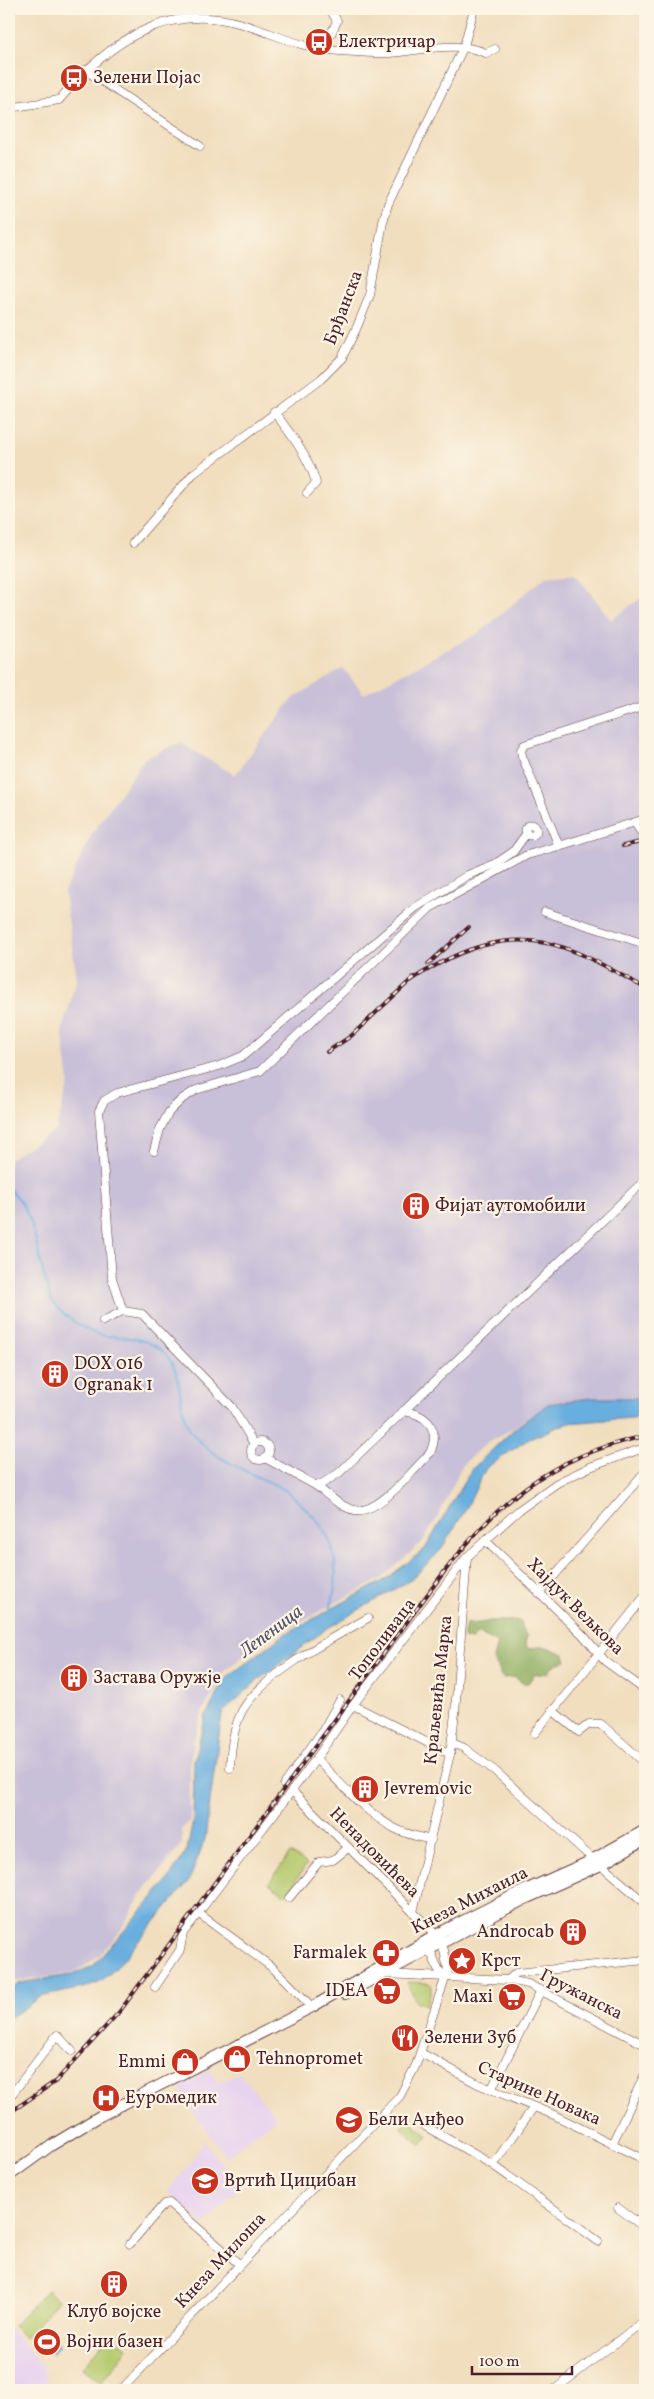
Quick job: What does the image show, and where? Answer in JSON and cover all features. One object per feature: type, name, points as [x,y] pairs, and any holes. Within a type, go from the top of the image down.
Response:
[{"type":"main road","name":"Кнеза Михаила","points":[[597,1862],[645,1830]]},
{"type":"main road","name":"Кнеза Михаила","points":[[9,2176],[52,2145],[100,2116],[438,1940],[498,1902],[597,1862],[645,1839]]},
{"type":"main road","name":"Кнеза Михаила","points":[[312,2007],[328,2003],[383,1975],[428,1945]]},
{"type":"street","points":[[323,51],[337,21],[330,9]]},
{"type":"street","name":"Брђанска","points":[[133,543],[193,474],[332,370],[348,347],[373,284],[382,222],[388,204],[464,46],[474,9]]},
{"type":"street","points":[[9,108],[59,100],[85,70],[128,38],[152,26],[197,18],[213,17],[243,24],[323,51],[388,53],[464,46],[486,53],[495,49]]},
{"type":"street","points":[[85,70],[200,146]]},
{"type":"street","points":[[274,412],[294,438],[314,474],[316,483],[308,493]]},
{"type":"street","points":[[559,846],[522,756],[521,750],[524,745],[645,706]]},
{"type":"street","points":[[154,1151],[160,1135],[160,1129],[169,1112],[182,1099],[196,1090],[260,1071],[430,908],[527,855],[645,819]]},
{"type":"street","points":[[634,823],[645,838]]},
{"type":"street","points":[[123,1311],[112,1278],[99,1111],[104,1101],[117,1093],[219,1066],[243,1056],[416,907],[468,875],[495,864],[513,852],[526,834]]},
{"type":"street","points":[[545,912],[645,944]]},
{"type":"street","points":[[315,1485],[320,1485],[339,1473],[645,1180]]},
{"type":"street","points":[[103,1321],[123,1311],[142,1314],[232,1407],[254,1444],[252,1449],[254,1457],[259,1460],[269,1454],[268,1445],[260,1442],[254,1444]]},
{"type":"street","points":[[265,1458],[315,1485],[354,1510],[369,1510],[380,1502],[430,1453],[435,1443],[432,1426],[422,1416],[403,1411]]},
{"type":"street","name":"Тополиваца","points":[[156,1987],[180,1950],[182,1935],[316,1759],[352,1705],[467,1557],[519,1510],[557,1483],[599,1464],[638,1450],[645,1452]]},
{"type":"street","points":[[539,1593],[645,1472]]},
{"type":"street","name":"Хајдук Вељкова","points":[[486,1541],[598,1653],[645,1690]]},
{"type":"street","name":"Краљевића Марка","points":[[413,1912],[452,1743],[467,1557]]},
{"type":"street","points":[[535,1733],[645,1596]]},
{"type":"street","points":[[230,1768],[231,1749],[236,1726],[251,1699],[300,1659],[330,1639],[368,1618]]},
{"type":"street","name":"Тополиваца","points":[[284,1785],[323,1730],[340,1700]]},
{"type":"street","points":[[352,1705],[450,1754]]},
{"type":"street","points":[[552,1710],[579,1732],[589,1724],[602,1724],[645,1763]]},
{"type":"street","points":[[452,1743],[464,1748],[495,1770],[645,1903]]},
{"type":"street","points":[[316,1759],[386,1823],[396,1829],[431,1840]]},
{"type":"street","name":"Ненадовићева","points":[[292,1791],[413,1912],[438,1940]]},
{"type":"street","points":[[289,1898],[318,1862],[333,1860],[348,1848]]},
{"type":"street","points":[[198,1913],[274,1968],[312,2007]]},
{"type":"street","points":[[428,1945],[438,1969],[444,1976],[448,1967],[438,1940]]},
{"type":"street","points":[[508,1980],[516,1973],[645,1960]]},
{"type":"street","name":"Гружанска","points":[[383,1975],[508,1980],[541,1990],[645,2045]]},
{"type":"street","name":"Кнеза Милоша","points":[[122,2390],[239,2264],[392,2106],[405,2088],[421,2053],[444,1976]]},
{"type":"street","points":[[491,2090],[541,1990]]},
{"type":"street","points":[[9,2098],[56,2034],[72,2051]]},
{"type":"street","name":"Старине Новака","points":[[421,2053],[491,2090],[645,2160]]},
{"type":"street","points":[[612,2144],[645,2074]]},
{"type":"street","points":[[493,2165],[533,2108]]},
{"type":"street","points":[[418,2122],[493,2165],[598,2241]]},
{"type":"street","points":[[130,2244],[164,2204],[168,2203],[239,2264]]},
{"type":"street","points":[[618,2208],[645,2228]]},
{"type":"street","points":[[554,2390],[645,2320]]},
{"type":"shaded area","points":[[575,573],[611,620],[645,595],[645,1396],[544,1411],[485,1444],[462,1465],[439,1515],[423,1541],[381,1579],[258,1644],[225,1671],[203,1711],[193,1742],[190,1766],[190,1821],[181,1829],[182,1844],[141,1895],[119,1933],[100,1955],[75,1973],[9,1982],[9,1159],[56,1130],[69,1082],[62,1030],[77,979],[64,892],[93,832],[145,758],[180,743],[235,775],[292,699],[343,668],[364,694],[479,633],[546,576]]},
{"type":"shaded area","points":[[210,2069],[217,2083],[239,2073],[277,2117],[226,2157],[190,2108],[179,2086],[193,2078],[195,2081],[198,2079],[197,2077]]},
{"type":"shaded area","name":"Вртић Цицибан","points":[[204,2140],[239,2187],[204,2225],[167,2191],[192,2161]]},
{"type":"shaded area","points":[[9,2327],[45,2370],[48,2390],[9,2390]]},
{"type":"green space","points":[[515,1620],[521,1622],[521,1628],[527,1636],[525,1642],[528,1649],[544,1646],[564,1654],[567,1660],[554,1665],[548,1673],[534,1675],[528,1683],[523,1683],[514,1677],[503,1678],[501,1676],[493,1659],[497,1643],[481,1634],[475,1635],[472,1640],[463,1638],[466,1623]]},
{"type":"green space","points":[[290,1853],[307,1864],[286,1895],[269,1883]]},
{"type":"green space","points":[[407,1982],[430,1983],[432,1987],[426,2005],[416,2001]]},
{"type":"green space","points":[[408,2119],[428,2136],[421,2145],[401,2128]]},
{"type":"green space","points":[[47,2290],[58,2300],[25,2338],[13,2326]]},
{"type":"green space","points":[[110,2334],[128,2348],[101,2382],[83,2368]]},
{"type":"water","points":[[591,1398],[645,1398],[645,1417],[567,1423],[527,1440],[486,1468],[466,1509],[440,1551],[412,1579],[326,1629],[257,1681],[222,1713],[205,1839],[189,1881],[116,1968],[101,1981],[83,1988],[40,1997],[9,2019],[9,1992],[19,1983],[71,1975],[93,1966],[166,1883],[187,1850],[193,1821],[194,1760],[206,1715],[226,1678],[285,1634],[385,1580],[425,1549],[471,1470],[512,1431],[548,1404]]},
{"type":"water","name":"Војни базен","points":[[42,2329],[61,2345],[52,2354],[34,2338]]},
{"type":"waterway","points":[[9,1189],[18,1199],[30,1222],[53,1303],[62,1312],[89,1331],[100,1335],[140,1340],[154,1345],[161,1350],[169,1358],[174,1368],[186,1421],[190,1430],[199,1441],[221,1458],[285,1490],[313,1516],[329,1540],[333,1553],[335,1580],[330,1610]]},
{"type":"railway","points":[[623,846],[645,841]]},
{"type":"railway","points":[[428,964],[469,927]]},
{"type":"railway","points":[[410,981],[450,958],[470,950],[490,944],[511,941],[533,941],[555,945],[578,953],[645,988]]},
{"type":"railway","points":[[327,1052],[351,1036],[414,977]]},
{"type":"railway","points":[[9,2113],[56,2081],[120,2011],[438,1580],[481,1528],[503,1506],[552,1470],[580,1456],[645,1436]]},
{"type":"place","name":"Електричар","points":[[319,42]]},
{"type":"place","name":"Зелени Појас","points":[[74,78]]},
{"type":"place","name":"Фијат аутомобили","points":[[416,1206]]},
{"type":"place","name":"DOX 016 Ogranak 1","points":[[55,1374]]},
{"type":"place","name":"Застава Оружје","points":[[74,1678]]},
{"type":"place","name":"Jevremovic","points":[[365,1789]]},
{"type":"place","name":"Androcab","points":[[573,1932]]},
{"type":"place","name":"Farmalek","points":[[386,1953]]},
{"type":"place","name":"Крст","points":[[462,1961]]},
{"type":"place","name":"IDEA","points":[[387,1991]]},
{"type":"place","name":"Maxi","points":[[512,1997]]},
{"type":"place","name":"Зелени Зуб","points":[[405,2038]]},
{"type":"place","name":"Tehnopromet","points":[[237,2059]]},
{"type":"place","name":"Emmi","points":[[185,2062]]},
{"type":"place","name":"Еуромедик","points":[[106,2098]]},
{"type":"place","name":"Бели Анђео","points":[[349,2120]]},
{"type":"place","name":"Вртић Цицибан","points":[[205,2181]]},
{"type":"place","name":"Клуб војске","points":[[114,2284]]},
{"type":"place","name":"Војни базен","points":[[47,2342]]},
{"type":"water label","name":"Лепеница","points":[[271,1632]]}]
